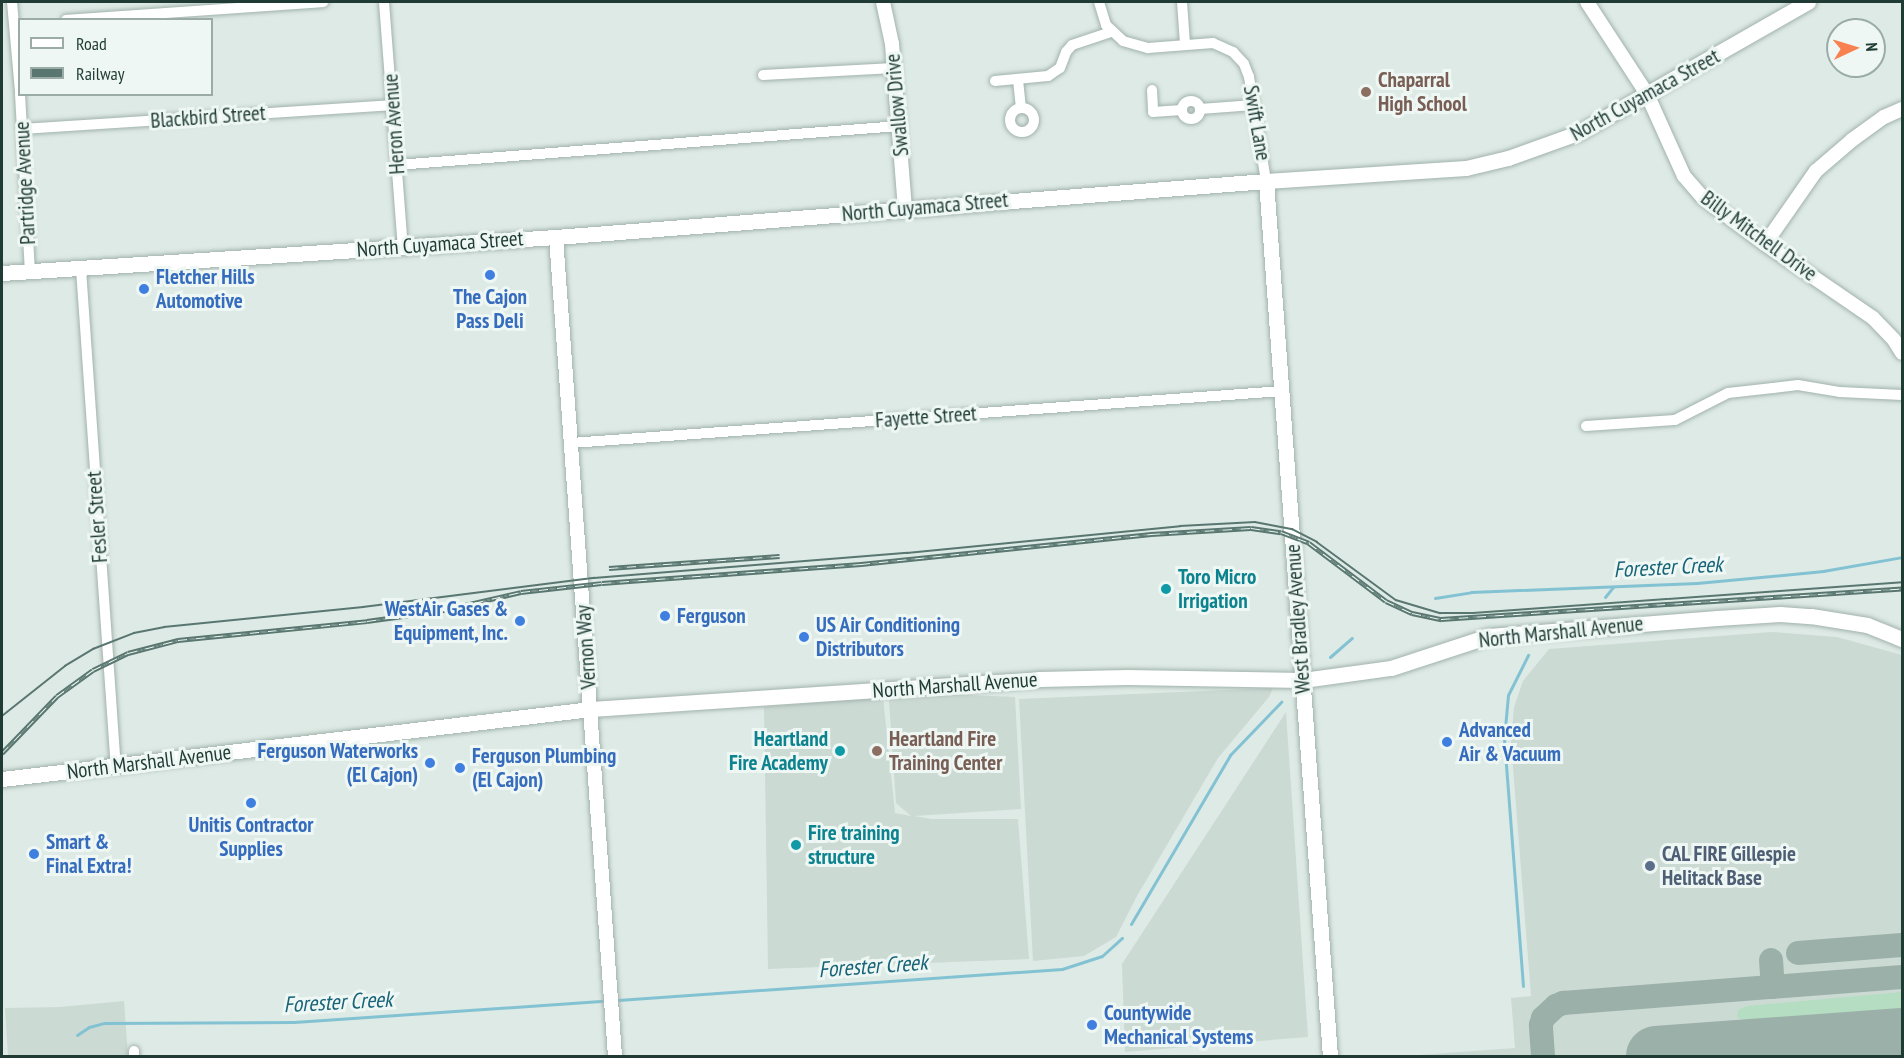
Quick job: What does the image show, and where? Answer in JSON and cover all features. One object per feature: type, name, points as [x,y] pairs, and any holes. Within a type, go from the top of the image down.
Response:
[{"type":"main road","name":"North Cuyamaca Street","points":[[2,273],[556,237],[905,208],[1466,168],[1564,140],[1606,119],[1808,2]]},
{"type":"main road","name":"West Bradley Avenue","points":[[1266,181],[1330,1056]]},
{"type":"main road","name":"North Marshall Avenue","points":[[2,779],[591,709],[1040,679],[1128,677],[1303,680],[1391,668],[1489,636],[1717,618],[1780,614],[1811,616],[1867,626],[1902,639]]},
{"type":"street","name":"Partridge Avenue","points":[[12,2],[18,58]]},
{"type":"street","points":[[95,18],[323,2]]},
{"type":"street","name":"Heron Avenue","points":[[384,2],[403,247]]},
{"type":"street","name":"Swallow Drive","points":[[883,2],[894,68],[905,208]]},
{"type":"street","points":[[995,81],[1048,76],[1060,68],[1066,51],[1072,45],[1111,32],[1106,25],[1099,2]]},
{"type":"street","points":[[1182,2],[1185,44]]},
{"type":"street","name":"Billy Mitchell Drive","points":[[1587,2],[1647,94],[1684,176],[1703,198],[1765,244],[1873,318],[1894,340],[1902,353]]},
{"type":"street","points":[[2,24],[16,23]]},
{"type":"street","name":"Swift Lane","points":[[1111,32],[1123,41],[1138,46],[1213,43],[1233,52],[1244,64],[1249,77],[1266,181]]},
{"type":"street","points":[[763,75],[894,68]]},
{"type":"street","points":[[1018,80],[1021,108]]},
{"type":"street","points":[[1152,90],[1153,112],[1182,110],[1184,115],[1191,119],[1197,117],[1200,109],[1254,105]]},
{"type":"street","name":"Partridge Avenue","points":[[20,96],[30,271]]},
{"type":"street","name":"Blackbird Street","points":[[23,129],[393,105]]},
{"type":"street","points":[[1765,244],[1816,171],[1852,140],[1884,117],[1902,109]]},
{"type":"street","points":[[397,165],[899,126]]},
{"type":"street","name":"Vernon Way","points":[[556,237],[615,1056]]},
{"type":"street","name":"Fesler Street","points":[[81,269],[116,765]]},
{"type":"street","points":[[1586,426],[1675,420],[1728,393],[1773,388],[1798,386],[1840,392],[1902,395]]},
{"type":"street","name":"Fayette Street","points":[[571,443],[1282,391]]},
{"type":"shaded area","points":[[1772,632],[1837,637],[1902,655],[1902,1056],[1405,1056],[1515,1048],[1511,998],[1531,996],[1511,742],[1514,707],[1523,681],[1549,649]]},
{"type":"shaded area","points":[[1273,688],[1269,697],[1218,758],[1137,896],[1116,937],[1084,956],[1033,961],[1019,699]]},
{"type":"shaded area","points":[[943,694],[1015,697],[1021,809],[914,816],[931,819],[1018,819],[1029,959],[768,969],[764,707],[883,697],[895,813],[911,816],[896,803],[889,700]]},
{"type":"shaded area","points":[[1286,712],[1308,1037],[1125,1052],[1122,964]]},
{"type":"shaded area","points":[[124,1001],[128,1056],[8,1056],[5,1008],[60,1007]]},
{"type":"green space","points":[[1902,992],[1902,1011],[1748,1022],[1737,1017],[1738,1010],[1747,1006]]},
{"type":"waterway","name":"Forester Creek","points":[[1435,598],[1471,592],[1697,583],[1823,571],[1902,557]]},
{"type":"waterway","points":[[1605,597],[1613,587]]},
{"type":"waterway","name":"Forester Creek","points":[[1330,657],[1352,638]]},
{"type":"waterway","points":[[1523,986],[1504,739],[1508,695],[1528,655]]},
{"type":"waterway","name":"Forester Creek","points":[[1131,924],[1230,755],[1281,702]]},
{"type":"waterway","name":"Forester Creek","points":[[618,1000],[1062,969],[1102,956],[1122,938]]},
{"type":"waterway","name":"Forester Creek","points":[[77,1035],[89,1027],[104,1023],[294,1022],[604,1001]]},
{"type":"taxiway","points":[[1798,953],[1902,945]]},
{"type":"taxiway","points":[[1771,960],[1773,987]]},
{"type":"taxiway","points":[[1543,1056],[1541,1025],[1543,1018],[1563,1003],[1902,977]]},
{"type":"runway","points":[[1656,1056],[1902,1038]]},
{"type":"tram line","points":[[2,716],[65,666],[93,649],[134,633],[164,627],[363,607],[594,578],[907,553],[1180,526],[1255,522],[1292,529],[1317,542],[1396,600],[1440,613],[1473,613],[1902,582]]},
{"type":"railway","points":[[2,753],[57,696],[93,670],[128,653],[178,640],[367,621],[439,611],[521,592],[602,583],[861,564],[1151,534],[1251,528],[1281,532],[1309,543],[1386,601],[1412,613],[1441,619],[1902,588]]},
{"type":"railway","points":[[609,568],[780,556]]},
{"type":"place","name":"Chaparral High School","points":[[1366,92]]},
{"type":"place","name":"The Cajon Pass Deli","points":[[490,275]]},
{"type":"place","name":"Fletcher Hills Automotive","points":[[144,289]]},
{"type":"place","name":"Toro Micro Irrigation","points":[[1166,589]]},
{"type":"place","name":"Ferguson","points":[[665,616]]},
{"type":"place","name":"WestAir Gases & Equipment, Inc.","points":[[520,621]]},
{"type":"place","name":"US Air Conditioning Distributors","points":[[804,637]]},
{"type":"place","name":"Advanced Air & Vacuum","points":[[1447,742]]},
{"type":"place","name":"Heartland Fire Academy","points":[[840,751]]},
{"type":"place","name":"Heartland Fire Training Center","points":[[877,751]]},
{"type":"place","name":"Ferguson Waterworks (El Cajon)","points":[[430,763]]},
{"type":"place","name":"Ferguson Plumbing (El Cajon)","points":[[460,768]]},
{"type":"place","name":"Unitis Contractor Supplies","points":[[251,803]]},
{"type":"place","name":"Fire training structure","points":[[796,845]]},
{"type":"place","name":"Smart & Final Extra!","points":[[34,854]]},
{"type":"place","name":"CAL FIRE Gillespie Helitack Base","points":[[1650,866]]},
{"type":"place","name":"Countywide Mechanical Systems","points":[[1092,1025]]}]
